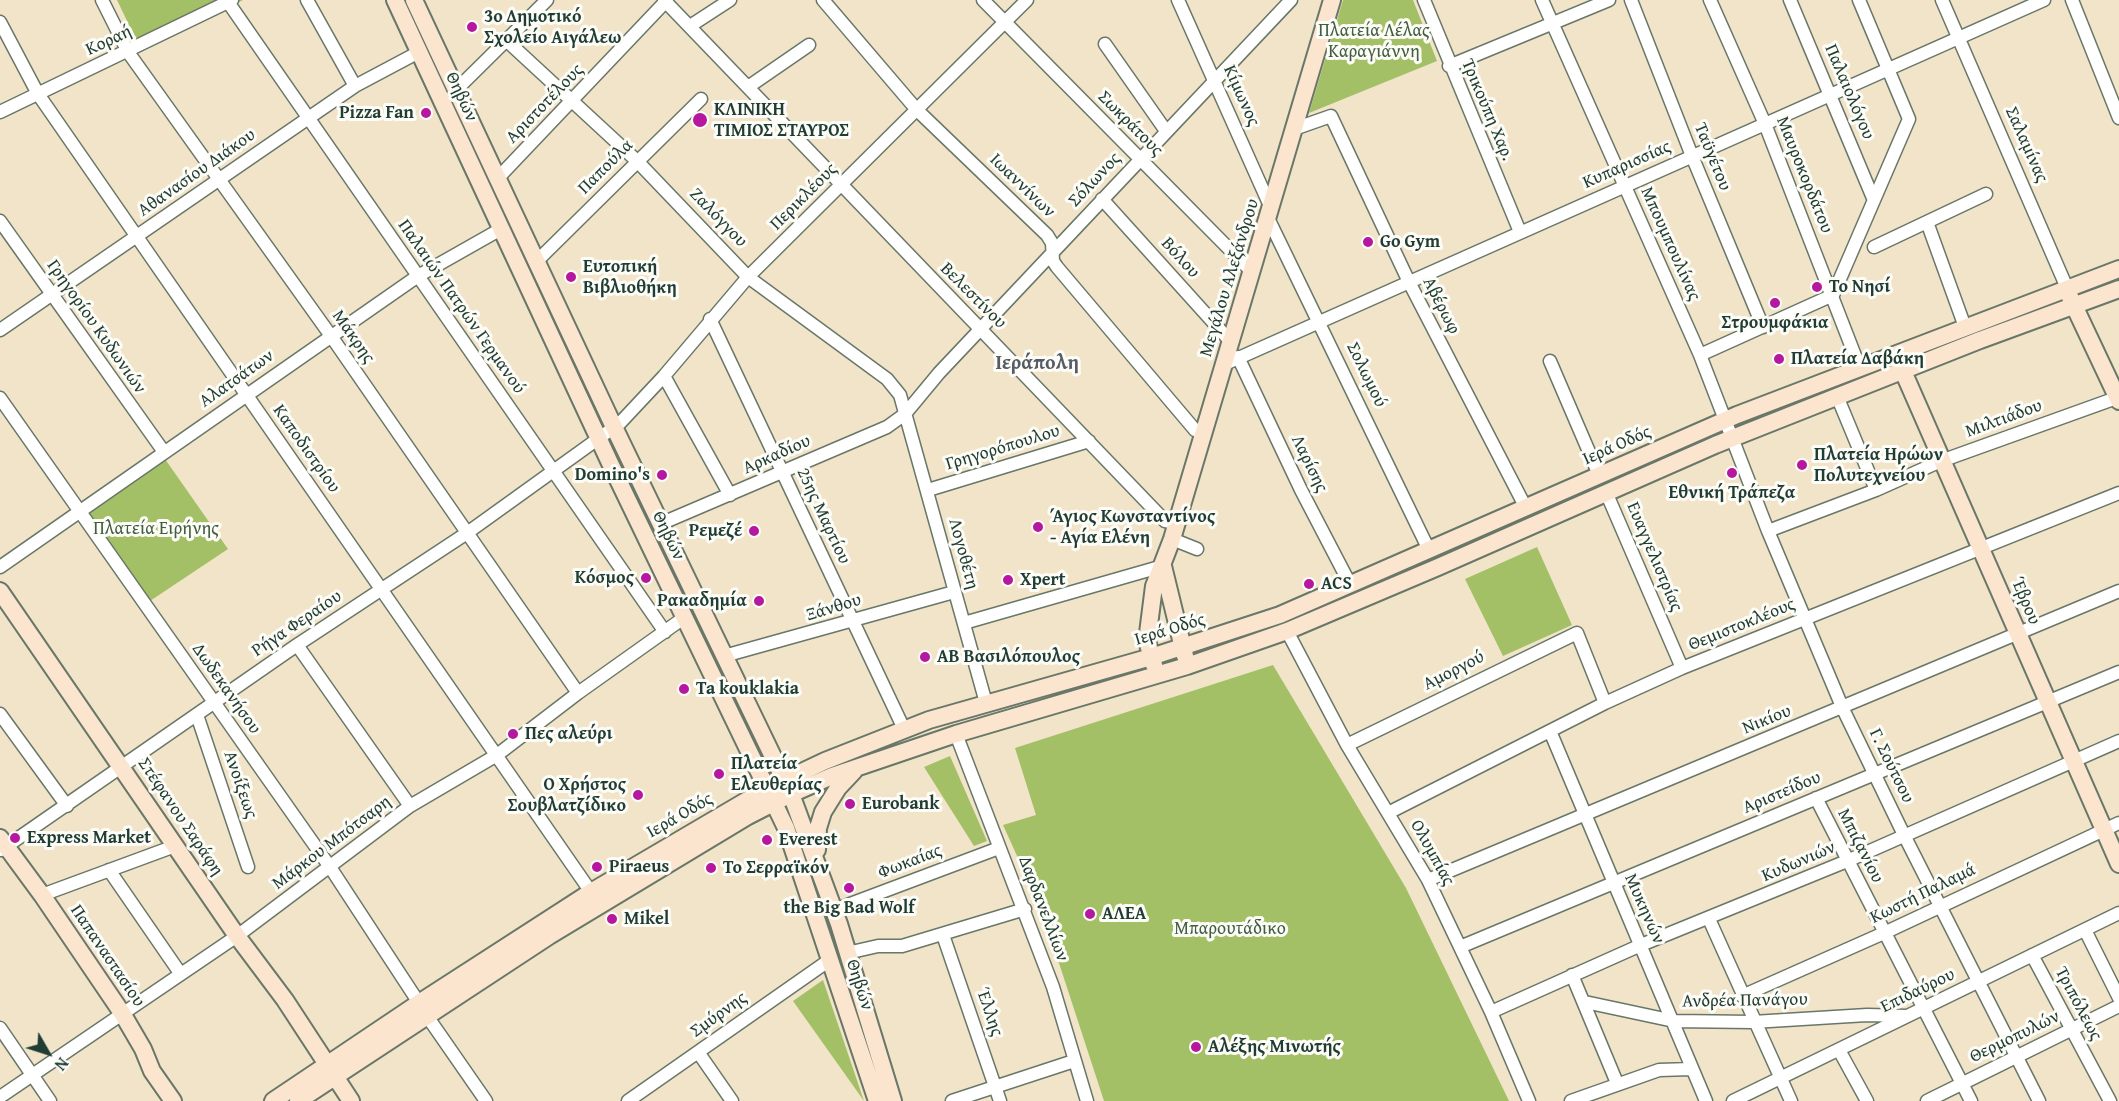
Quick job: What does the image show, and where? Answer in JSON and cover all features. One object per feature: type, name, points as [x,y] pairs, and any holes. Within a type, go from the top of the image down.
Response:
[{"type":"main road","name":"Θηβών","points":[[394,0],[599,437],[771,795],[790,839],[877,1101]]},
{"type":"main road","name":"Θηβών","points":[[414,0],[614,427],[787,787],[834,910],[892,1101]]},
{"type":"main road","name":"Μεγάλου Αλεξάνδρου","points":[[1157,675],[1147,641],[1154,586],[1175,531],[1204,434],[1232,361],[1231,342],[1332,0]]},
{"type":"main road","name":"Ιερά Οδός","points":[[298,1101],[332,1071],[591,892],[771,795],[904,729],[986,703],[1151,657],[1280,615],[1726,420],[1859,366],[2119,269]]},
{"type":"main road","name":"Σαλαμίνας","points":[[2067,288],[2118,399]]},
{"type":"main road","name":"Ιερά Οδός","points":[[787,787],[832,776],[956,734],[1187,666],[1287,631],[1732,437],[2119,289]]},
{"type":"main road","name":"Έβρου","points":[[1896,353],[1941,461],[2119,864]]},
{"type":"main road","points":[[1163,566],[1187,666]]},
{"type":"main road","name":"Στέφανου Σαράφη","points":[[0,591],[237,936],[285,1000],[351,1101]]},
{"type":"main road","points":[[823,878],[817,842],[823,812],[847,777],[860,767]]},
{"type":"main road","name":"Ιερά Οδός","points":[[423,1009],[549,936],[771,795]]},
{"type":"main road","name":"Παπαναστασίου","points":[[2,845],[42,895],[122,1013],[143,1049],[152,1071],[173,1101]]},
{"type":"main road","name":"Ιερά Οδός","points":[[273,1101],[332,1071]]},
{"type":"street","name":"Μάκρης","points":[[102,0],[128,52],[331,336],[578,693]]},
{"type":"street","points":[[307,0],[355,86]]},
{"type":"street","points":[[456,90],[547,0]]},
{"type":"street","points":[[690,26],[730,0]]},
{"type":"street","name":"Ιωαννίνων","points":[[823,0],[917,110],[1047,235],[1052,243],[1053,261],[1195,430],[1204,434]]},
{"type":"street","name":"Σωκράτους","points":[[983,0],[1252,272]]},
{"type":"street","name":"Περικλέους","points":[[614,427],[664,376],[710,319],[748,277],[1028,0]]},
{"type":"street","name":"Κίμωνος","points":[[1178,0],[1214,79],[1269,213]]},
{"type":"street","name":"Σόλωνος","points":[[905,414],[1102,199],[1291,0]]},
{"type":"street","name":"Τρικούπη Χαρ.","points":[[1424,0],[1449,66],[1520,232]]},
{"type":"street","name":"Μπουμπουλίνας","points":[[1542,0],[1700,355],[1732,437]]},
{"type":"street","points":[[1449,66],[1609,0]]},
{"type":"street","name":"Ταϋγέτου","points":[[1631,0],[1692,156],[1763,327]]},
{"type":"street","name":"Μαυροκορδάτου","points":[[1710,0],[1765,124],[1859,366]]},
{"type":"street","name":"Παλαιολόγου","points":[[1790,0],[1874,198]]},
{"type":"street","points":[[1700,355],[1833,295],[1909,118],[1859,0]]},
{"type":"street","name":"Σαλαμίνας","points":[[1942,0],[2067,288]]},
{"type":"street","name":"Κυπαρισσίας","points":[[1232,361],[2044,0]]},
{"type":"street","points":[[2072,0],[2119,118]]},
{"type":"street","name":"Κοραή","points":[[0,112],[230,1]]},
{"type":"street","name":"Παλαιών Πατρών Γερμανού","points":[[230,1],[307,119],[665,632]]},
{"type":"street","name":"Βελεστίνου","points":[[666,1],[1165,521],[1197,549]]},
{"type":"street","name":"Αριστοτέλους","points":[[498,179],[666,1]]},
{"type":"street","name":"Καποδιστρίου","points":[[0,22],[38,94],[591,892]]},
{"type":"street","name":"Ζαλόγγου","points":[[506,40],[637,161],[748,277],[887,379],[900,395],[905,414]]},
{"type":"street","points":[[1105,44],[1166,131]]},
{"type":"street","points":[[748,87],[809,45]]},
{"type":"street","name":"Αθανασίου Διάκου","points":[[0,330],[355,86],[419,52]]},
{"type":"street","name":"Παπούλα","points":[[536,262],[701,99]]},
{"type":"street","name":"Αβέρωφ","points":[[1294,129],[1331,116],[1409,282],[1526,508]]},
{"type":"street","points":[[1875,247],[1986,194]]},
{"type":"street","name":"Βόλου","points":[[1102,199],[1231,342]]},
{"type":"street","name":"Σολωμού","points":[[1269,213],[1429,549]]},
{"type":"street","name":"Γρηγορίου Κυδωνιών","points":[[0,221],[164,452]]},
{"type":"street","points":[[1927,222],[1965,327]]},
{"type":"street","name":"Αλατσάτων","points":[[0,567],[418,276],[501,229]]},
{"type":"street","name":"25ης Μαρτίου","points":[[710,319],[904,729]]},
{"type":"street","name":"Λαρίσης","points":[[1232,361],[1350,584]]},
{"type":"street","points":[[1550,361],[1599,475]]},
{"type":"street","points":[[664,376],[730,495]]},
{"type":"street","points":[[1837,396],[1876,490]]},
{"type":"street","name":"Δωδεκανήσου","points":[[0,398],[330,867],[486,1101]]},
{"type":"street","name":"Μιλτιάδου","points":[[1768,531],[1876,490],[1941,461],[2118,399]]},
{"type":"street","name":"Αρκαδίου","points":[[660,524],[887,427],[905,414]]},
{"type":"street","name":"Λογοθέτη","points":[[905,414],[986,703]]},
{"type":"street","name":"Ρήγα Φεραίου","points":[[2,845],[67,806],[121,766],[297,645],[466,533],[614,427]]},
{"type":"street","name":"Γ. Σούτσου","points":[[1732,437],[1768,531],[1843,709],[2039,1101]]},
{"type":"street","name":"Γρηγορόπουλου","points":[[928,490],[1089,441]]},
{"type":"street","name":"Ευαγγελιστρίας","points":[[1606,492],[1682,668]]},
{"type":"street","name":"Θεμιστοκλέους","points":[[1388,813],[1605,703],[1682,668],[2119,493]]},
{"type":"street","points":[[964,623],[1163,566]]},
{"type":"street","name":"Ξάνθου","points":[[724,656],[954,591]]},
{"type":"street","name":"Νικίου","points":[[1428,880],[1843,709],[2017,632],[2119,591]]},
{"type":"street","name":"Μάρκου Μπότσαρη","points":[[0,1097],[237,936],[410,806],[497,755],[578,693],[685,617]]},
{"type":"street","name":"Ολυμπίας","points":[[1287,631],[1347,745],[1428,880],[1491,1012],[1529,1101]]},
{"type":"street","name":"Αμοργού","points":[[1347,745],[1577,633],[1605,703]]},
{"type":"street","points":[[297,645],[410,806]]},
{"type":"street","name":"Αριστείδου","points":[[1460,947],[2119,672]]},
{"type":"street","points":[[0,714],[67,806]]},
{"type":"street","name":"Ανοίξεως","points":[[197,714],[248,867]]},
{"type":"street","name":"Μυκηνών","points":[[1550,731],[1612,883],[1674,1021],[1691,1069],[1706,1101]]},
{"type":"street","name":"Δαρδανελλίων","points":[[956,734],[1053,987],[1087,1101]]},
{"type":"street","name":"Κυδωνιών","points":[[1491,1012],[1641,945],[1847,861],[2119,741]]},
{"type":"street","name":"Μπιζανίου","points":[[1816,798],[1971,1101]]},
{"type":"street","name":"Κωστή Παλαμά","points":[[1742,996],[1884,933],[2119,822]]},
{"type":"street","points":[[42,895],[175,846]]},
{"type":"street","name":"Φωκαίας","points":[[834,910],[999,848]]},
{"type":"street","points":[[109,870],[180,973]]},
{"type":"street","points":[[847,953],[878,946],[902,946],[1025,909]]},
{"type":"street","name":"Επιδαύρου","points":[[1733,1101],[2119,913]]},
{"type":"street","points":[[1709,919],[1753,1022],[1791,1101]]},
{"type":"street","points":[[2085,930],[2119,998]]},
{"type":"street","name":"Έλλης","points":[[943,935],[1000,1101]]},
{"type":"street","name":"Τριπόλεως","points":[[2032,955],[2070,1030],[2110,1101]]},
{"type":"street","name":"Σμύρνης","points":[[628,1101],[831,959]]},
{"type":"street","points":[[1572,975],[1617,1083]]},
{"type":"street","name":"Ανδρέα Πανάγου","points":[[1585,1002],[1674,1021],[1753,1022],[1868,1015],[1908,1016]]},
{"type":"street","name":"Θερμοπυλών","points":[[1927,1101],[2119,1006]]},
{"type":"street","points":[[0,1028],[50,1101]]},
{"type":"street","points":[[1839,1050],[1867,1101]]},
{"type":"street","points":[[698,1052],[732,1101]]},
{"type":"street","points":[[952,1101],[1074,1061]]},
{"type":"street","points":[[1571,1101],[1617,1083],[1666,1068],[1691,1069]]},
{"type":"street","points":[[2110,1101],[2119,1096]]},
{"type":"green space","points":[[117,0],[243,0],[141,50]]},
{"type":"green space","name":"Πλατεία Λέλας Καραγιάννη","points":[[1343,0],[1413,0],[1437,61],[1309,113]]},
{"type":"green space","name":"Πλατεία Ειρήνης","points":[[165,459],[228,549],[150,601],[84,510]]},
{"type":"green space","points":[[1537,547],[1572,625],[1503,656],[1465,579]]},
{"type":"green space","name":"Μπαρουτάδικο","points":[[1273,665],[1406,888],[1509,1101],[1104,1101],[1042,911],[1003,825],[1036,815],[1015,748]]},
{"type":"green space","points":[[950,756],[987,841],[974,846],[924,767]]},
{"type":"green space","points":[[823,980],[864,1101],[793,1001]]},
{"type":"place","name":"3ο Δημοτικό Σχολείο Αιγάλεω","points":[[472,27]]},
{"type":"place","name":"Pizza Fan","points":[[426,113]]},
{"type":"place","name":"ΚΛΙΝΙΚΗ ΤΙΜΙΟΣ ΣΤΑΥΡΟΣ","points":[[700,120]]},
{"type":"place","name":"Go Gym","points":[[1368,242]]},
{"type":"place","name":"Ευτοπική Βιβλιοθήκη","points":[[571,277]]},
{"type":"place","name":"Το Νησί","points":[[1817,287]]},
{"type":"place","name":"Στρουμφάκια","points":[[1775,303]]},
{"type":"place","name":"Πλατεία Δαβάκη","points":[[1779,359]]},
{"type":"place","name":"Πλατεία Ηρώων Πολυτεχνείου","points":[[1802,465]]},
{"type":"place","name":"Εθνική Τράπεζα","points":[[1732,473]]},
{"type":"place","name":"Domino's","points":[[662,475]]},
{"type":"place","name":"Άγιος Κωνσταντίνος - Αγία Ελένη","points":[[1038,527]]},
{"type":"place","name":"Ρεμεζέ","points":[[754,531]]},
{"type":"place","name":"Κόσμος","points":[[646,578]]},
{"type":"place","name":"Xpert","points":[[1008,580]]},
{"type":"place","name":"ACS","points":[[1309,584]]},
{"type":"place","name":"Ρακαδημία","points":[[759,601]]},
{"type":"place","name":"ΑΒ Βασιλόπουλος","points":[[925,657]]},
{"type":"place","name":"Ta kouklakia","points":[[684,689]]},
{"type":"place","name":"Πες αλεύρι","points":[[513,734]]},
{"type":"place","name":"Πλατεία Ελευθερίας","points":[[719,774]]},
{"type":"place","name":"Ο Χρήστος Σουβλατζίδικο","points":[[638,795]]},
{"type":"place","name":"Eurobank","points":[[850,804]]},
{"type":"place","name":"Express Market","points":[[15,838]]},
{"type":"place","name":"Everest","points":[[767,840]]},
{"type":"place","name":"Piraeus","points":[[597,867]]},
{"type":"place","name":"Το Σερραϊκόν","points":[[711,868]]},
{"type":"place","name":"the Big Bad Wolf","points":[[849,888]]},
{"type":"place","name":"ΑΛΕΑ","points":[[1090,914]]},
{"type":"place","name":"Mikel","points":[[612,919]]},
{"type":"place","name":"Αλέξης Μινωτής","points":[[1196,1047]]},
{"type":"district","name":"Ιεράπολη","points":[[1037,364]]}]
